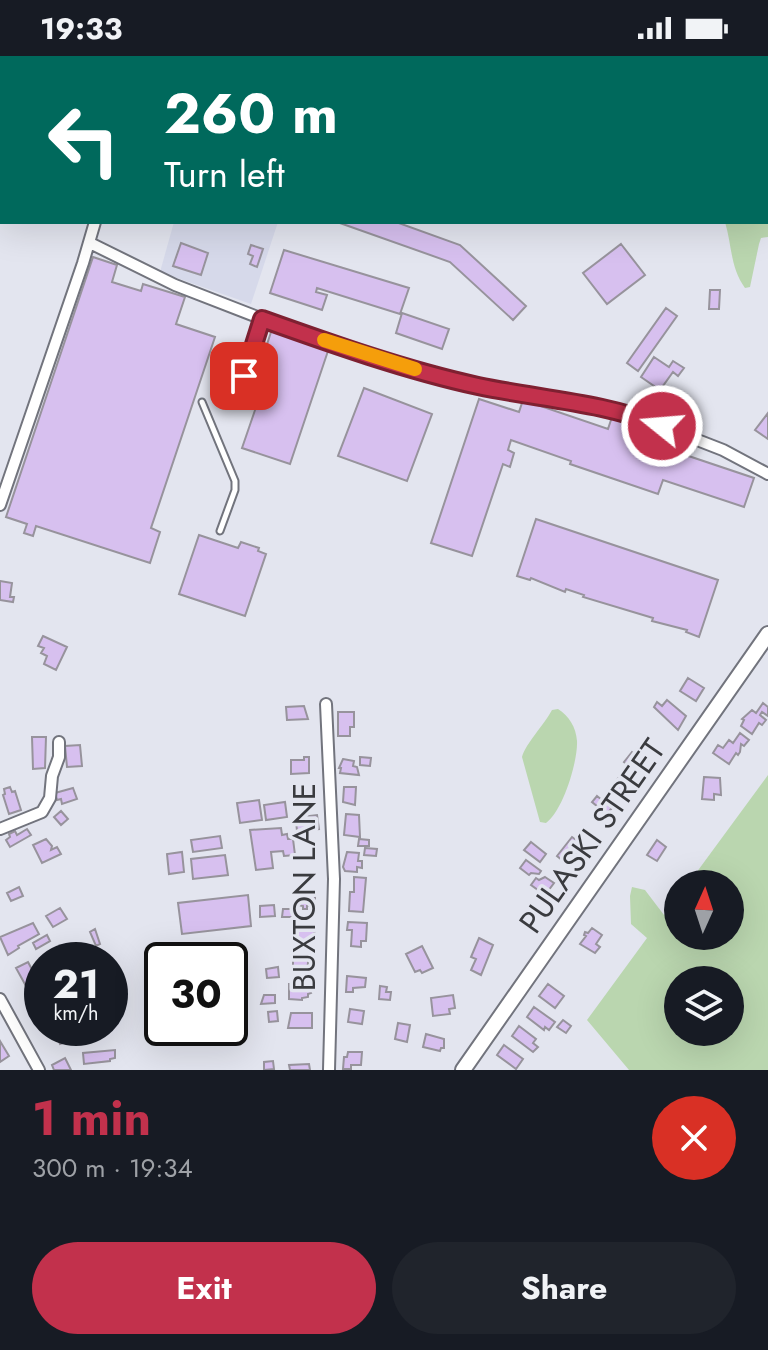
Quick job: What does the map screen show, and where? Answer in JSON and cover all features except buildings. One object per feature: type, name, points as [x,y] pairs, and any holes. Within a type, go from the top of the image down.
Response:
[{"type":"main road","name":"PULASKI STREET","points":[[463,1070],[768,634]]},
{"type":"street","points":[[0,505],[95,224]]},
{"type":"street","points":[[90,243],[175,285],[262,319],[443,378],[590,404],[651,422],[723,450],[768,474]]},
{"type":"street","name":"BUXTON LANE","points":[[326,704],[334,879],[329,1070]]},
{"type":"street","points":[[0,829],[42,812],[50,798],[59,742]]},
{"type":"street","points":[[0,999],[39,1070]]},
{"type":"lane","points":[[235,404],[262,319]]},
{"type":"lane","points":[[202,402],[235,481],[235,490],[220,531]]},
{"type":"shaded area","points":[[173,224],[277,224],[251,304],[160,272]]},
{"type":"green space","points":[[725,224],[768,224],[768,237],[761,238],[750,287],[745,288],[732,256]]},
{"type":"green space","points":[[558,709],[573,727],[577,750],[564,797],[546,823],[540,822],[522,757],[552,710]]},
{"type":"green space","points":[[768,775],[768,1070],[629,1070],[587,1020],[647,938],[631,924],[632,887],[645,890],[664,915],[664,950],[744,950],[744,870],[698,870]]},
{"type":"slow traffic","points":[[324,340],[415,369]]},
{"type":"route","points":[[244,376],[262,319],[443,378],[590,404],[662,426]]}]
